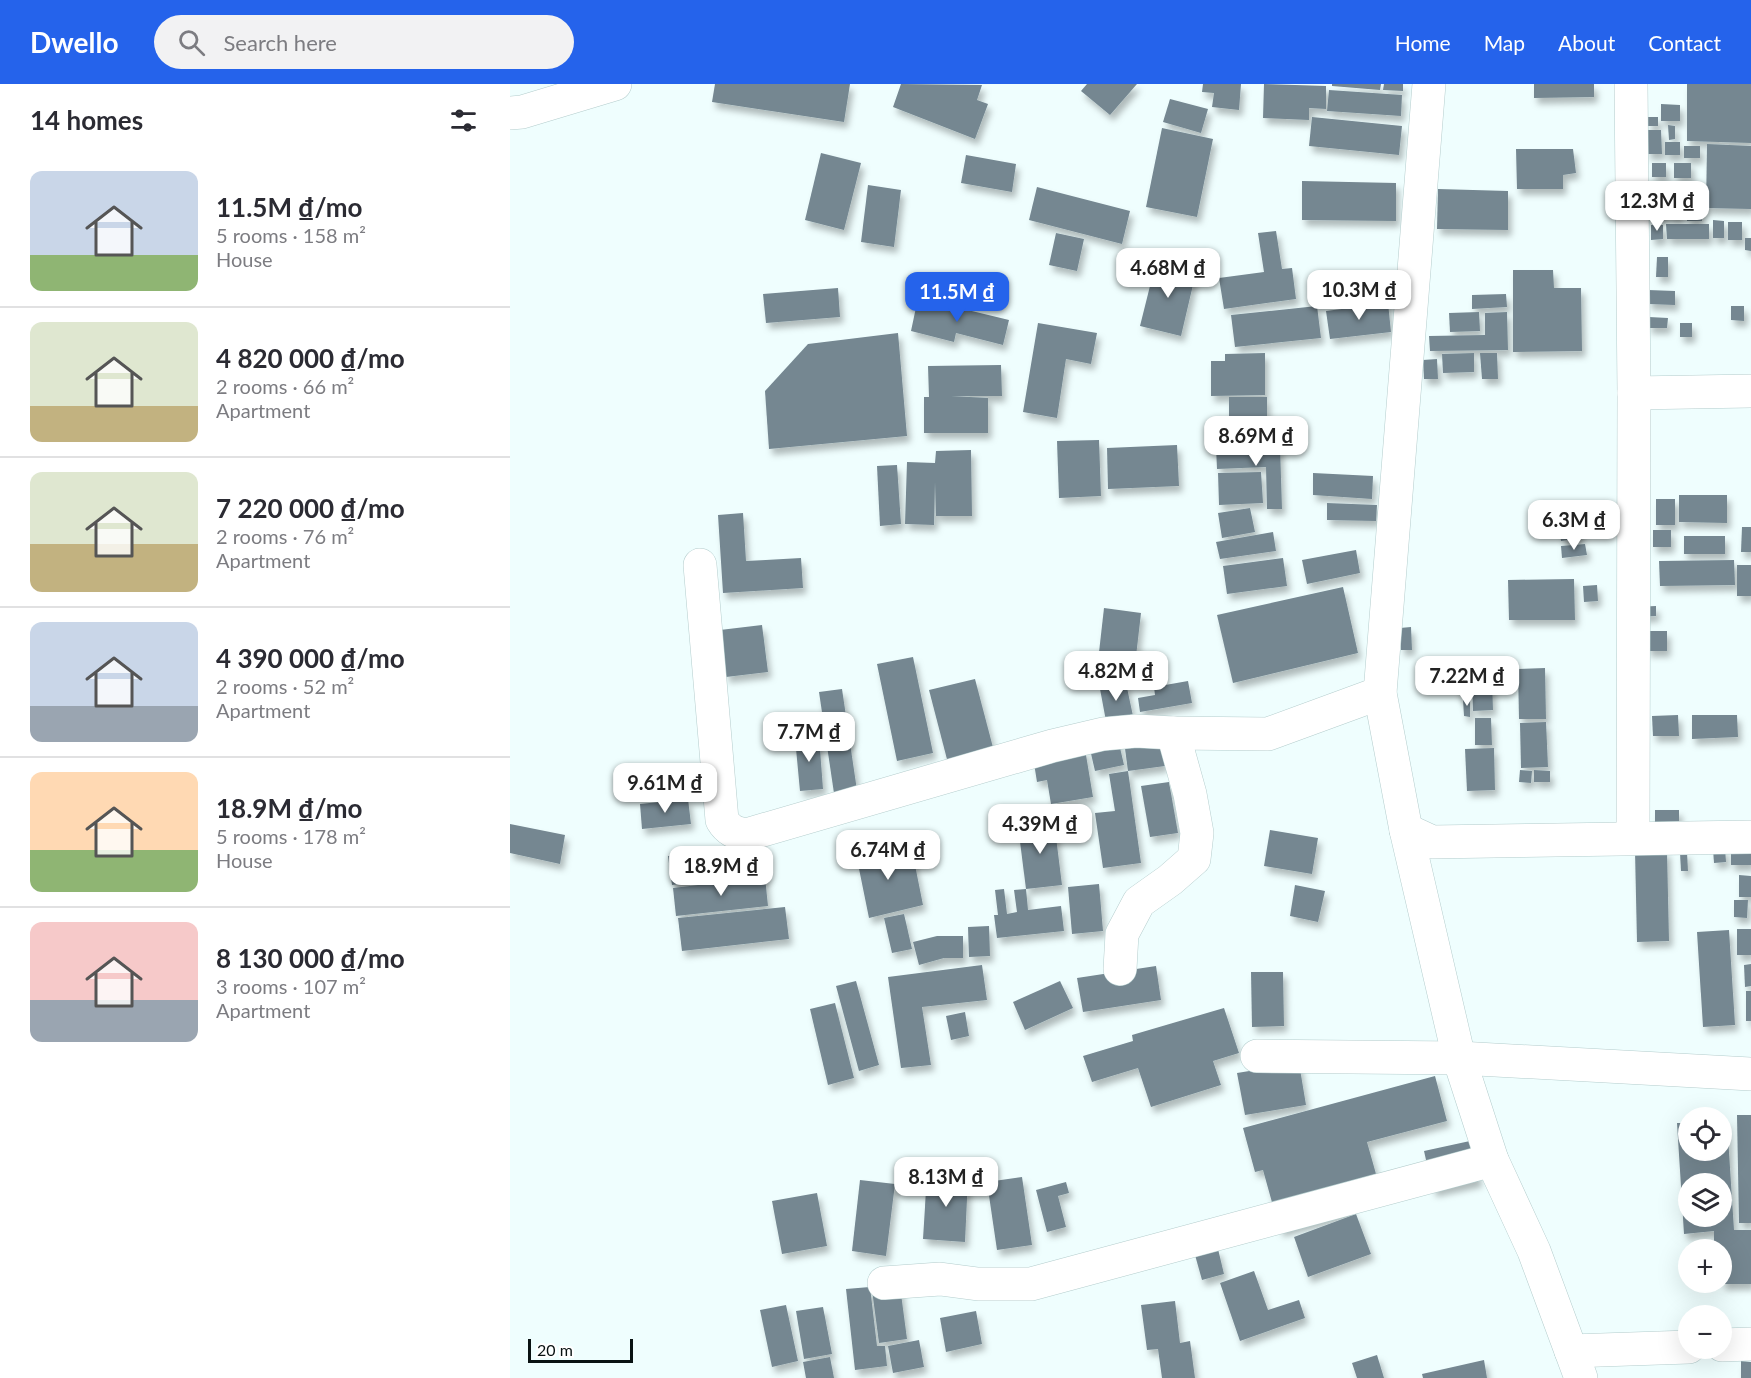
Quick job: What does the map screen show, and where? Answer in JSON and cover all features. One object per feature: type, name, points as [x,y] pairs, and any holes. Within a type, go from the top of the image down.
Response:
[{"type":"street","points":[[510,113],[522,112],[615,84]]},
{"type":"street","points":[[1430,84],[1380,693],[1406,830],[1459,1058],[1492,1160],[1534,1251],[1576,1365],[1678,1349]]},
{"type":"street","points":[[1631,84],[1634,393],[1633,838]]},
{"type":"street","points":[[1634,393],[1751,391]]},
{"type":"street","points":[[700,565],[722,820],[736,833],[746,835],[1052,746],[1103,734],[1136,731],[1268,734],[1380,693]]},
{"type":"street","points":[[1120,969],[1122,934],[1139,902],[1194,859],[1197,833],[1190,794],[1173,733]]},
{"type":"street","points":[[1406,830],[1432,842],[1751,837]]},
{"type":"street","points":[[1257,1056],[1459,1058],[1751,1074]]},
{"type":"street","points":[[884,1283],[940,1279],[978,1284],[1031,1284],[1492,1160]]},
{"type":"street","points":[[1732,1345],[1751,1344]]},
{"type":"building","points":[[715,84],[850,84],[844,122],[712,102]]},
{"type":"building","points":[[901,84],[982,85],[977,100],[988,104],[975,139],[893,107]]},
{"type":"building","points":[[1087,84],[1137,84],[1110,115],[1081,91]]},
{"type":"building","points":[[1203,84],[1241,84],[1239,110],[1212,107],[1214,93],[1202,92]]},
{"type":"building","points":[[1264,84],[1326,86],[1326,109],[1309,108],[1309,120],[1263,118]]},
{"type":"building","points":[[1332,84],[1381,84],[1380,90],[1332,86]]},
{"type":"building","points":[[1384,84],[1403,84],[1403,91],[1383,90]]},
{"type":"building","points":[[1534,84],[1594,84],[1594,97],[1534,98]]},
{"type":"building","points":[[1687,84],[1751,84],[1751,143],[1687,141]]},
{"type":"building","points":[[1329,90],[1402,95],[1401,116],[1327,111]]},
{"type":"building","points":[[1170,99],[1208,109],[1201,133],[1163,122]]},
{"type":"building","points":[[1661,104],[1680,105],[1680,121],[1661,121]]},
{"type":"building","points":[[1312,117],[1402,126],[1399,155],[1309,146]]},
{"type":"building","points":[[1648,117],[1658,117],[1658,126],[1648,126]]},
{"type":"building","points":[[1668,125],[1675,126],[1675,139],[1669,140]]},
{"type":"building","points":[[1162,128],[1213,139],[1197,217],[1146,207]]},
{"type":"building","points":[[1647,130],[1661,130],[1662,154],[1647,154]]},
{"type":"building","points":[[1665,142],[1680,142],[1680,155],[1665,155]]},
{"type":"building","points":[[1707,144],[1751,146],[1751,209],[1706,208]]},
{"type":"building","points":[[1684,146],[1700,146],[1700,158],[1684,158]]},
{"type":"building","points":[[1516,149],[1573,149],[1576,173],[1563,175],[1563,189],[1517,189]]},
{"type":"building","points":[[821,153],[861,163],[844,230],[805,220]]},
{"type":"building","points":[[966,155],[1016,164],[1012,192],[961,183]]},
{"type":"building","points":[[1652,163],[1666,163],[1666,177],[1652,177]]},
{"type":"building","points":[[1674,163],[1691,163],[1691,178],[1674,178]]},
{"type":"building","points":[[1302,181],[1396,183],[1396,221],[1302,220]]},
{"type":"building","points":[[1693,184],[1701,184],[1702,210],[1693,210]]},
{"type":"building","points":[[868,185],[901,190],[894,247],[861,242]]},
{"type":"building","points":[[1669,185],[1680,185],[1680,217],[1669,217]]},
{"type":"building","points":[[1037,187],[1130,211],[1122,244],[1029,220]]},
{"type":"building","points":[[1438,189],[1508,191],[1508,230],[1437,229]]},
{"type":"building","points":[[1650,204],[1667,204],[1667,216],[1651,216]]},
{"type":"building","points":[[1687,214],[1702,214],[1702,221],[1687,221]]},
{"type":"building","points":[[1713,220],[1724,221],[1724,238],[1713,238]]},
{"type":"building","points":[[1728,222],[1742,222],[1742,240],[1728,240]]},
{"type":"building","points":[[1666,224],[1709,224],[1709,239],[1667,239]]},
{"type":"building","points":[[1651,225],[1663,225],[1663,239],[1651,240]]},
{"type":"building","points":[[1276,231],[1282,269],[1292,268],[1296,299],[1224,309],[1219,278],[1264,272],[1258,233]]},
{"type":"building","points":[[1056,233],[1084,239],[1077,271],[1049,265]]},
{"type":"building","points":[[1745,238],[1751,238],[1751,251],[1745,250]]},
{"type":"building","points":[[1657,257],[1668,257],[1668,277],[1656,277]]},
{"type":"building","points":[[1156,262],[1196,272],[1181,336],[1140,326]]},
{"type":"building","points":[[1513,270],[1553,270],[1554,288],[1581,288],[1582,351],[1513,352]]},
{"type":"building","points":[[1370,275],[1374,300],[1347,303],[1344,278]]},
{"type":"building","points":[[838,288],[840,317],[766,323],[763,294]]},
{"type":"building","points":[[1648,290],[1675,291],[1675,305],[1648,304]]},
{"type":"building","points":[[1506,294],[1507,307],[1472,309],[1472,295]]},
{"type":"building","points":[[918,298],[1009,320],[1003,345],[956,333],[954,342],[911,331]]},
{"type":"building","points":[[1388,303],[1391,332],[1330,339],[1326,311]]},
{"type":"building","points":[[1317,306],[1321,338],[1235,347],[1231,315]]},
{"type":"building","points":[[1731,306],[1744,306],[1744,321],[1731,320]]},
{"type":"building","points":[[1479,312],[1480,331],[1450,332],[1449,313]]},
{"type":"building","points":[[1507,312],[1508,350],[1430,351],[1429,336],[1485,335],[1485,313]]},
{"type":"building","points":[[1649,317],[1668,318],[1667,328],[1648,328]]},
{"type":"building","points":[[1038,323],[1097,333],[1091,364],[1066,359],[1057,418],[1023,412]]},
{"type":"building","points":[[1680,323],[1692,323],[1692,337],[1680,337]]},
{"type":"building","points":[[898,333],[907,436],[769,449],[765,391],[808,344]]},
{"type":"building","points":[[1265,353],[1265,395],[1211,396],[1211,361],[1225,361],[1225,354]]},
{"type":"building","points":[[1474,353],[1474,372],[1443,373],[1442,354]]},
{"type":"building","points":[[1480,353],[1497,353],[1498,379],[1482,379]]},
{"type":"building","points":[[1437,359],[1438,379],[1424,379],[1423,360]]},
{"type":"building","points":[[1001,365],[1002,396],[951,396],[988,398],[988,433],[924,433],[924,397],[929,397],[928,366]]},
{"type":"building","points":[[1229,397],[1267,397],[1267,432],[1229,432]]},
{"type":"building","points":[[1099,440],[1101,496],[1059,498],[1057,441]]},
{"type":"building","points":[[1177,445],[1179,486],[1108,489],[1107,448]]},
{"type":"building","points":[[1280,446],[1282,509],[1267,509],[1266,467],[1217,469],[1216,447]]},
{"type":"building","points":[[971,450],[972,516],[936,516],[935,482],[934,525],[905,524],[907,462],[935,463],[936,451]]},
{"type":"building","points":[[897,465],[901,524],[880,526],[877,466]]},
{"type":"building","points":[[1261,472],[1263,503],[1219,505],[1218,473]]},
{"type":"building","points":[[1313,473],[1373,476],[1372,499],[1313,495]]},
{"type":"building","points":[[1679,495],[1727,495],[1727,523],[1679,522]]},
{"type":"building","points":[[1656,499],[1675,499],[1675,525],[1656,525]]},
{"type":"building","points":[[1327,503],[1377,505],[1376,521],[1327,520]]},
{"type":"building","points":[[1250,508],[1255,532],[1222,538],[1218,513]]},
{"type":"building","points":[[743,513],[746,561],[801,558],[803,588],[723,593],[718,515]]},
{"type":"building","points":[[1580,524],[1582,538],[1561,541],[1559,527]]},
{"type":"building","points":[[1742,527],[1751,527],[1751,552],[1741,552]]},
{"type":"building","points":[[1653,530],[1671,530],[1671,547],[1653,547]]},
{"type":"building","points":[[1273,532],[1276,551],[1220,559],[1216,542]]},
{"type":"building","points":[[1684,536],[1725,536],[1725,554],[1684,554]]},
{"type":"building","points":[[1585,544],[1587,555],[1562,558],[1561,546]]},
{"type":"building","points":[[1356,550],[1360,573],[1307,584],[1302,560]]},
{"type":"building","points":[[1283,558],[1287,586],[1227,594],[1223,566]]},
{"type":"building","points":[[1734,560],[1735,585],[1660,586],[1659,561]]},
{"type":"building","points":[[1737,565],[1751,565],[1751,596],[1737,596]]},
{"type":"building","points":[[1574,579],[1575,620],[1509,620],[1508,580]]},
{"type":"building","points":[[1597,585],[1598,601],[1584,602],[1583,586]]},
{"type":"building","points":[[1343,587],[1358,653],[1233,683],[1217,615]]},
{"type":"building","points":[[1656,606],[1656,616],[1635,617],[1634,607]]},
{"type":"building","points":[[1104,608],[1141,613],[1134,674],[1097,670]]},
{"type":"building","points":[[762,625],[768,672],[726,677],[720,630]]},
{"type":"building","points":[[1411,627],[1412,650],[1401,650],[1400,628]]},
{"type":"building","points":[[1647,631],[1667,631],[1667,651],[1647,651]]},
{"type":"building","points":[[913,657],[933,753],[897,761],[877,664]]},
{"type":"building","points":[[1545,668],[1546,719],[1519,719],[1518,669]]},
{"type":"building","points":[[1468,669],[1484,669],[1484,678],[1469,678]]},
{"type":"building","points":[[975,679],[995,755],[949,767],[929,690]]},
{"type":"building","points":[[1492,679],[1493,710],[1473,711],[1472,680]]},
{"type":"building","points":[[1188,681],[1192,703],[1140,712],[1138,698],[1155,695],[1154,687]]},
{"type":"building","points":[[1126,683],[1133,716],[1106,721],[1100,689]]},
{"type":"building","points":[[842,689],[858,797],[835,800],[819,692]]},
{"type":"building","points":[[1470,698],[1470,717],[1464,716],[1463,699]]},
{"type":"building","points":[[1678,715],[1679,736],[1653,736],[1652,716]]},
{"type":"building","points":[[1692,715],[1737,715],[1738,737],[1692,739]]},
{"type":"building","points":[[1475,718],[1491,718],[1492,745],[1475,745]]},
{"type":"building","points":[[1546,722],[1548,767],[1521,768],[1520,723]]},
{"type":"building","points":[[1160,735],[1165,766],[1128,771],[1124,741]]},
{"type":"building","points":[[819,736],[823,789],[800,791],[795,738]]},
{"type":"building","points":[[1118,739],[1124,765],[1095,771],[1089,745]]},
{"type":"building","points":[[1494,748],[1495,790],[1467,791],[1465,749]]},
{"type":"building","points":[[1085,749],[1093,797],[1051,804],[1047,780],[1037,782],[1033,757]]},
{"type":"building","points":[[1520,770],[1532,771],[1531,783],[1519,782]]},
{"type":"building","points":[[1534,770],[1550,771],[1550,782],[1534,782]]},
{"type":"building","points":[[1128,771],[1141,863],[1103,868],[1095,813],[1115,811],[1109,774]]},
{"type":"building","points":[[1169,782],[1178,833],[1150,837],[1141,786]]},
{"type":"building","points":[[688,799],[691,824],[642,829],[640,804]]},
{"type":"building","points":[[1655,810],[1679,810],[1679,825],[1655,825]]},
{"type":"building","points":[[1054,821],[1062,885],[1026,889],[1018,826]]},
{"type":"building","points":[[510,824],[565,835],[560,864],[510,853]]},
{"type":"building","points":[[1270,830],[1318,838],[1312,874],[1264,866]]},
{"type":"building","points":[[1731,842],[1751,843],[1751,865],[1731,865]]},
{"type":"building","points":[[759,843],[764,873],[672,885],[668,856]]},
{"type":"building","points":[[885,843],[888,860],[913,855],[923,905],[869,918],[855,849]]},
{"type":"building","points":[[1725,848],[1726,862],[1714,863],[1713,849]]},
{"type":"building","points":[[1635,851],[1667,851],[1669,941],[1637,942]]},
{"type":"building","points":[[1687,852],[1688,871],[1681,871],[1680,853]]},
{"type":"building","points":[[1739,875],[1751,876],[1751,897],[1739,897]]},
{"type":"building","points":[[765,877],[768,906],[676,916],[673,888]]},
{"type":"building","points":[[1099,884],[1103,931],[1072,934],[1068,887]]},
{"type":"building","points":[[1295,885],[1325,891],[1318,922],[1290,916]]},
{"type":"building","points":[[1004,889],[1007,914],[1017,912],[1014,890],[1026,889],[1028,910],[1061,906],[1064,931],[997,938],[994,915],[998,915],[995,890]]},
{"type":"building","points":[[1734,900],[1748,900],[1747,918],[1734,917]]},
{"type":"building","points":[[785,907],[789,939],[682,951],[678,918]]},
{"type":"building","points":[[904,914],[912,949],[892,953],[884,918]]},
{"type":"building","points":[[989,926],[990,956],[969,957],[968,927]]},
{"type":"building","points":[[1737,929],[1751,929],[1751,955],[1737,955]]},
{"type":"building","points":[[1729,930],[1735,1025],[1703,1027],[1697,932]]},
{"type":"building","points":[[937,936],[963,936],[963,958],[944,958],[919,965],[913,942]]},
{"type":"building","points":[[1751,964],[1751,986],[1745,987],[1744,965]]},
{"type":"building","points":[[982,965],[987,1000],[922,1007],[931,1065],[901,1068],[888,977]]},
{"type":"building","points":[[1156,966],[1161,1000],[1083,1012],[1077,978]]},
{"type":"building","points":[[1251,972],[1283,972],[1284,1026],[1252,1027]]},
{"type":"building","points":[[856,981],[879,1065],[859,1071],[836,986]]},
{"type":"building","points":[[1060,981],[1073,1008],[1025,1030],[1013,1002]]},
{"type":"building","points":[[1746,991],[1751,991],[1751,1021],[1746,1021]]},
{"type":"building","points":[[835,1003],[854,1078],[828,1085],[810,1009]]},
{"type":"building","points":[[1224,1008],[1239,1053],[1213,1061],[1221,1085],[1151,1107],[1138,1068],[1092,1082],[1083,1056],[1133,1041],[1132,1035]]},
{"type":"building","points":[[965,1012],[969,1036],[951,1040],[946,1016]]},
{"type":"building","points":[[1299,1063],[1306,1105],[1245,1115],[1237,1073]]},
{"type":"building","points":[[1435,1076],[1447,1121],[1367,1142],[1376,1174],[1343,1183],[1352,1212],[1280,1231],[1263,1170],[1255,1172],[1243,1128]]},
{"type":"building","points":[[1737,1115],[1751,1115],[1751,1223],[1739,1223]]},
{"type":"building","points":[[1470,1141],[1479,1181],[1433,1191],[1424,1151]]},
{"type":"building","points":[[1679,1161],[1730,1161],[1730,1173],[1680,1173]]},
{"type":"building","points":[[927,1174],[968,1177],[965,1242],[923,1239]]},
{"type":"building","points":[[1022,1177],[1032,1245],[997,1250],[987,1182]]},
{"type":"building","points":[[860,1180],[895,1184],[886,1256],[852,1251]]},
{"type":"building","points":[[1066,1182],[1069,1193],[1058,1196],[1066,1227],[1047,1232],[1036,1190]]},
{"type":"building","points":[[817,1193],[827,1246],[782,1254],[772,1201]]},
{"type":"building","points":[[1732,1199],[1734,1230],[1751,1230],[1751,1284],[1732,1284],[1732,1239],[1714,1239],[1714,1231],[1684,1234],[1684,1227],[1732,1227]]},
{"type":"building","points":[[1356,1214],[1371,1254],[1308,1277],[1294,1237]]},
{"type":"building","points":[[1218,1249],[1224,1274],[1202,1280],[1195,1255]]},
{"type":"building","points":[[1254,1271],[1268,1310],[1299,1300],[1305,1318],[1240,1341],[1220,1283]]},
{"type":"building","points":[[900,1286],[907,1339],[879,1343],[872,1290]]},
{"type":"building","points":[[870,1287],[877,1346],[885,1346],[887,1366],[855,1370],[846,1289]]},
{"type":"building","points":[[1175,1301],[1180,1343],[1190,1341],[1195,1378],[1162,1378],[1158,1349],[1147,1350],[1141,1305]]},
{"type":"building","points":[[786,1305],[798,1361],[772,1367],[760,1310]]},
{"type":"building","points":[[823,1307],[832,1354],[804,1359],[796,1311]]},
{"type":"building","points":[[976,1311],[982,1344],[946,1352],[940,1318]]},
{"type":"building","points":[[919,1340],[924,1367],[893,1373],[888,1346]]},
{"type":"building","points":[[1377,1355],[1384,1378],[1357,1378],[1352,1363]]},
{"type":"building","points":[[830,1357],[834,1378],[806,1378],[803,1362]]},
{"type":"building","points":[[1484,1360],[1487,1378],[1423,1378],[1422,1374]]},
{"type":"building","points":[[1741,1361],[1751,1362],[1751,1378],[1741,1378]]}]
